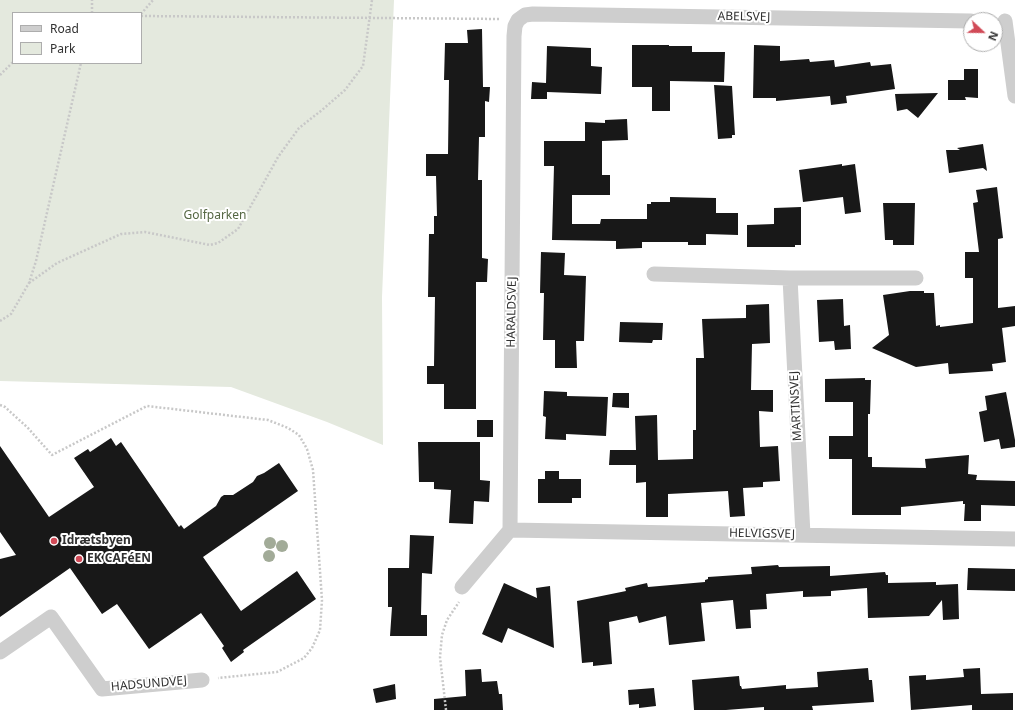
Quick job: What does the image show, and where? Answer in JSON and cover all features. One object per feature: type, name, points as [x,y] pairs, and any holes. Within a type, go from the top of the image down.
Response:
[{"type":"street","name":"ABELSVEJ","points":[[518,20],[525,15],[533,14],[963,21]]},
{"type":"street","name":"HARALDSVEJ","points":[[510,530],[514,36],[515,26],[518,20]]},
{"type":"street","points":[[1005,21],[1015,96]]},
{"type":"street","points":[[654,274],[790,278],[916,278]]},
{"type":"street","name":"MARTINSVEJ","points":[[790,278],[803,535]]},
{"type":"street","name":"HELVIGSVEJ","points":[[510,530],[1015,539]]},
{"type":"street","points":[[462,587],[510,530]]},
{"type":"street","name":"HADSUNDVEJ","points":[[0,652],[51,617],[102,688],[202,680]]},
{"type":"path","points":[[92,0],[92,12]]},
{"type":"path","points":[[142,14],[153,0]]},
{"type":"path","points":[[29,283],[57,263],[121,234],[145,232],[210,245],[218,243],[238,229],[278,157],[299,128],[345,90],[363,66],[372,0]]},
{"type":"path","points":[[142,15],[518,20]]},
{"type":"path","points":[[0,75],[12,63]]},
{"type":"path","points":[[0,321],[11,314],[29,283],[36,261],[81,64]]},
{"type":"path","points":[[0,405],[5,406],[28,428],[52,455],[147,406],[268,420],[288,428],[299,435],[307,449],[313,470],[322,600],[320,630],[312,648],[304,658],[277,672],[202,680]]},
{"type":"path","points":[[446,710],[440,657],[442,635],[447,620],[462,597],[462,587]]},
{"type":"green space","name":"Golfparken","points":[[0,0],[394,0],[382,297],[383,445],[327,422],[231,387],[0,381]]},
{"type":"building","points":[[482,29],[483,87],[490,87],[489,102],[485,101],[485,137],[479,137],[478,180],[482,180],[482,258],[488,259],[487,282],[476,282],[476,409],[444,409],[444,384],[427,384],[427,366],[434,366],[435,297],[428,297],[429,234],[434,234],[434,216],[437,216],[436,176],[426,176],[426,154],[448,154],[449,80],[444,80],[445,43],[468,43],[467,30]]},
{"type":"building","points":[[632,45],[692,46],[692,52],[725,52],[724,82],[670,81],[670,111],[652,111],[652,87],[632,87]]},
{"type":"building","points":[[754,45],[780,46],[780,61],[809,59],[810,62],[834,60],[835,67],[870,62],[871,66],[891,64],[895,89],[846,96],[847,103],[831,105],[830,96],[776,101],[776,98],[753,98]]},
{"type":"building","points":[[547,46],[591,48],[591,66],[602,67],[601,94],[547,92],[547,99],[531,99],[532,82],[546,83]]},
{"type":"building","points":[[964,69],[978,69],[978,98],[965,97],[966,100],[948,100],[948,80],[964,80]]},
{"type":"building","points":[[714,85],[732,86],[735,135],[732,135],[732,138],[718,139]]},
{"type":"building","points":[[938,93],[918,118],[907,109],[897,111],[895,94]]},
{"type":"building","points":[[627,119],[628,140],[602,141],[602,175],[610,175],[610,195],[572,195],[572,224],[600,224],[601,219],[647,219],[647,204],[651,204],[651,202],[670,202],[670,197],[716,198],[716,213],[738,213],[738,235],[706,234],[706,245],[688,245],[688,242],[642,242],[642,248],[616,249],[616,241],[552,240],[554,166],[544,166],[544,141],[585,141],[585,122],[605,123],[605,120]]},
{"type":"building","points":[[983,144],[987,171],[983,168],[949,173],[946,150],[960,150],[957,148]]},
{"type":"building","points":[[842,164],[842,166],[855,164],[861,212],[845,214],[843,197],[803,202],[799,170]]},
{"type":"building","points":[[997,187],[1003,238],[998,239],[998,308],[1015,306],[1015,326],[1002,328],[1006,362],[992,364],[993,371],[949,374],[948,363],[916,367],[872,348],[889,335],[883,295],[910,291],[934,293],[936,326],[940,325],[940,327],[973,323],[973,278],[965,278],[965,252],[979,252],[973,203],[978,202],[976,190]]},
{"type":"building","points":[[883,203],[915,203],[914,245],[893,245],[893,240],[885,240]]},
{"type":"building","points":[[801,207],[801,245],[795,245],[795,247],[747,247],[747,225],[774,224],[774,208]]},
{"type":"building","points":[[541,252],[565,253],[564,275],[586,276],[584,341],[576,341],[577,368],[555,368],[555,340],[543,340],[544,293],[540,293]]},
{"type":"building","points":[[843,299],[844,326],[850,325],[851,349],[835,350],[834,341],[819,342],[817,300]]},
{"type":"building","points":[[769,304],[770,343],[752,344],[751,390],[773,390],[773,412],[759,411],[760,447],[778,446],[780,481],[763,482],[763,487],[743,488],[745,516],[730,517],[728,491],[668,494],[668,517],[646,517],[646,482],[636,483],[636,465],[609,465],[610,450],[636,450],[635,416],[657,415],[658,460],[693,459],[693,430],[696,430],[696,358],[704,358],[702,319],[746,318],[746,305]]},
{"type":"building","points":[[620,322],[663,323],[662,340],[653,340],[652,343],[619,342]]},
{"type":"building","points":[[865,378],[865,380],[871,380],[870,414],[868,414],[868,457],[872,457],[872,467],[926,468],[925,459],[969,455],[968,474],[977,475],[976,480],[1015,481],[1015,506],[981,505],[981,521],[964,521],[965,504],[963,504],[963,501],[901,507],[901,515],[852,515],[852,459],[829,459],[829,436],[853,436],[853,402],[825,402],[825,379]]},
{"type":"building","points":[[544,391],[567,392],[567,396],[608,397],[606,436],[566,434],[566,440],[545,439],[546,417],[543,416]]},
{"type":"building","points":[[1006,392],[1015,447],[1001,449],[999,439],[984,442],[979,412],[987,410],[985,396]]},
{"type":"building","points":[[613,393],[629,393],[629,408],[612,407]]},
{"type":"building","points":[[477,420],[493,420],[493,437],[477,437]]},
{"type":"building","name":"Idrætsbyen","points":[[111,438],[116,446],[121,442],[179,527],[181,525],[184,529],[216,506],[221,497],[224,495],[233,495],[253,482],[257,476],[279,463],[298,491],[203,557],[241,611],[297,571],[316,599],[243,650],[244,652],[231,662],[222,648],[224,646],[201,613],[149,649],[117,604],[102,614],[70,568],[0,617],[0,559],[16,555],[0,532],[0,446],[49,517],[94,487],[74,458],[88,449],[90,452]]},
{"type":"building","points":[[418,442],[480,442],[480,480],[490,481],[489,502],[474,501],[473,524],[449,523],[451,490],[434,489],[434,482],[419,482]]},
{"type":"building","points":[[545,471],[559,471],[559,479],[581,479],[581,498],[572,498],[572,503],[538,503],[538,479],[545,479]]},
{"type":"building","points":[[410,535],[434,536],[432,574],[422,573],[421,615],[427,615],[427,636],[390,636],[392,607],[388,607],[388,568],[409,568]]},
{"type":"building","points":[[778,565],[779,567],[830,566],[830,576],[885,572],[886,575],[888,575],[888,583],[936,582],[936,585],[958,584],[959,619],[943,620],[942,600],[929,616],[868,618],[867,588],[831,591],[831,596],[803,597],[803,591],[766,594],[767,609],[750,610],[751,628],[736,629],[733,600],[701,603],[705,641],[669,645],[666,616],[639,623],[637,616],[609,622],[612,664],[593,666],[593,662],[582,663],[577,601],[626,591],[625,588],[647,583],[648,587],[705,582],[708,577],[752,574],[751,567]]},
{"type":"building","points":[[968,568],[1015,569],[1015,591],[967,590]]},
{"type":"building","points":[[504,583],[537,598],[536,588],[550,586],[554,648],[508,628],[502,643],[482,634]]},
{"type":"building","points":[[868,668],[869,680],[872,680],[874,702],[812,706],[813,710],[764,710],[764,707],[726,710],[694,710],[692,680],[739,676],[740,686],[742,689],[786,685],[786,689],[818,687],[817,672]]},
{"type":"building","points":[[980,668],[981,694],[1013,693],[1013,710],[972,710],[972,705],[911,710],[909,676],[926,675],[926,680],[964,677],[963,669]]},
{"type":"building","points":[[481,669],[482,682],[497,681],[499,694],[502,694],[503,710],[434,710],[434,699],[466,696],[465,670]]},
{"type":"building","points":[[395,684],[396,699],[376,703],[373,689]]},
{"type":"building","points":[[654,688],[656,706],[639,708],[639,704],[629,705],[628,690]]},
{"type":"place","name":"Idrætsbyen","points":[[54,541]]},
{"type":"place","name":"EK CAFéEN","points":[[79,559]]}]
